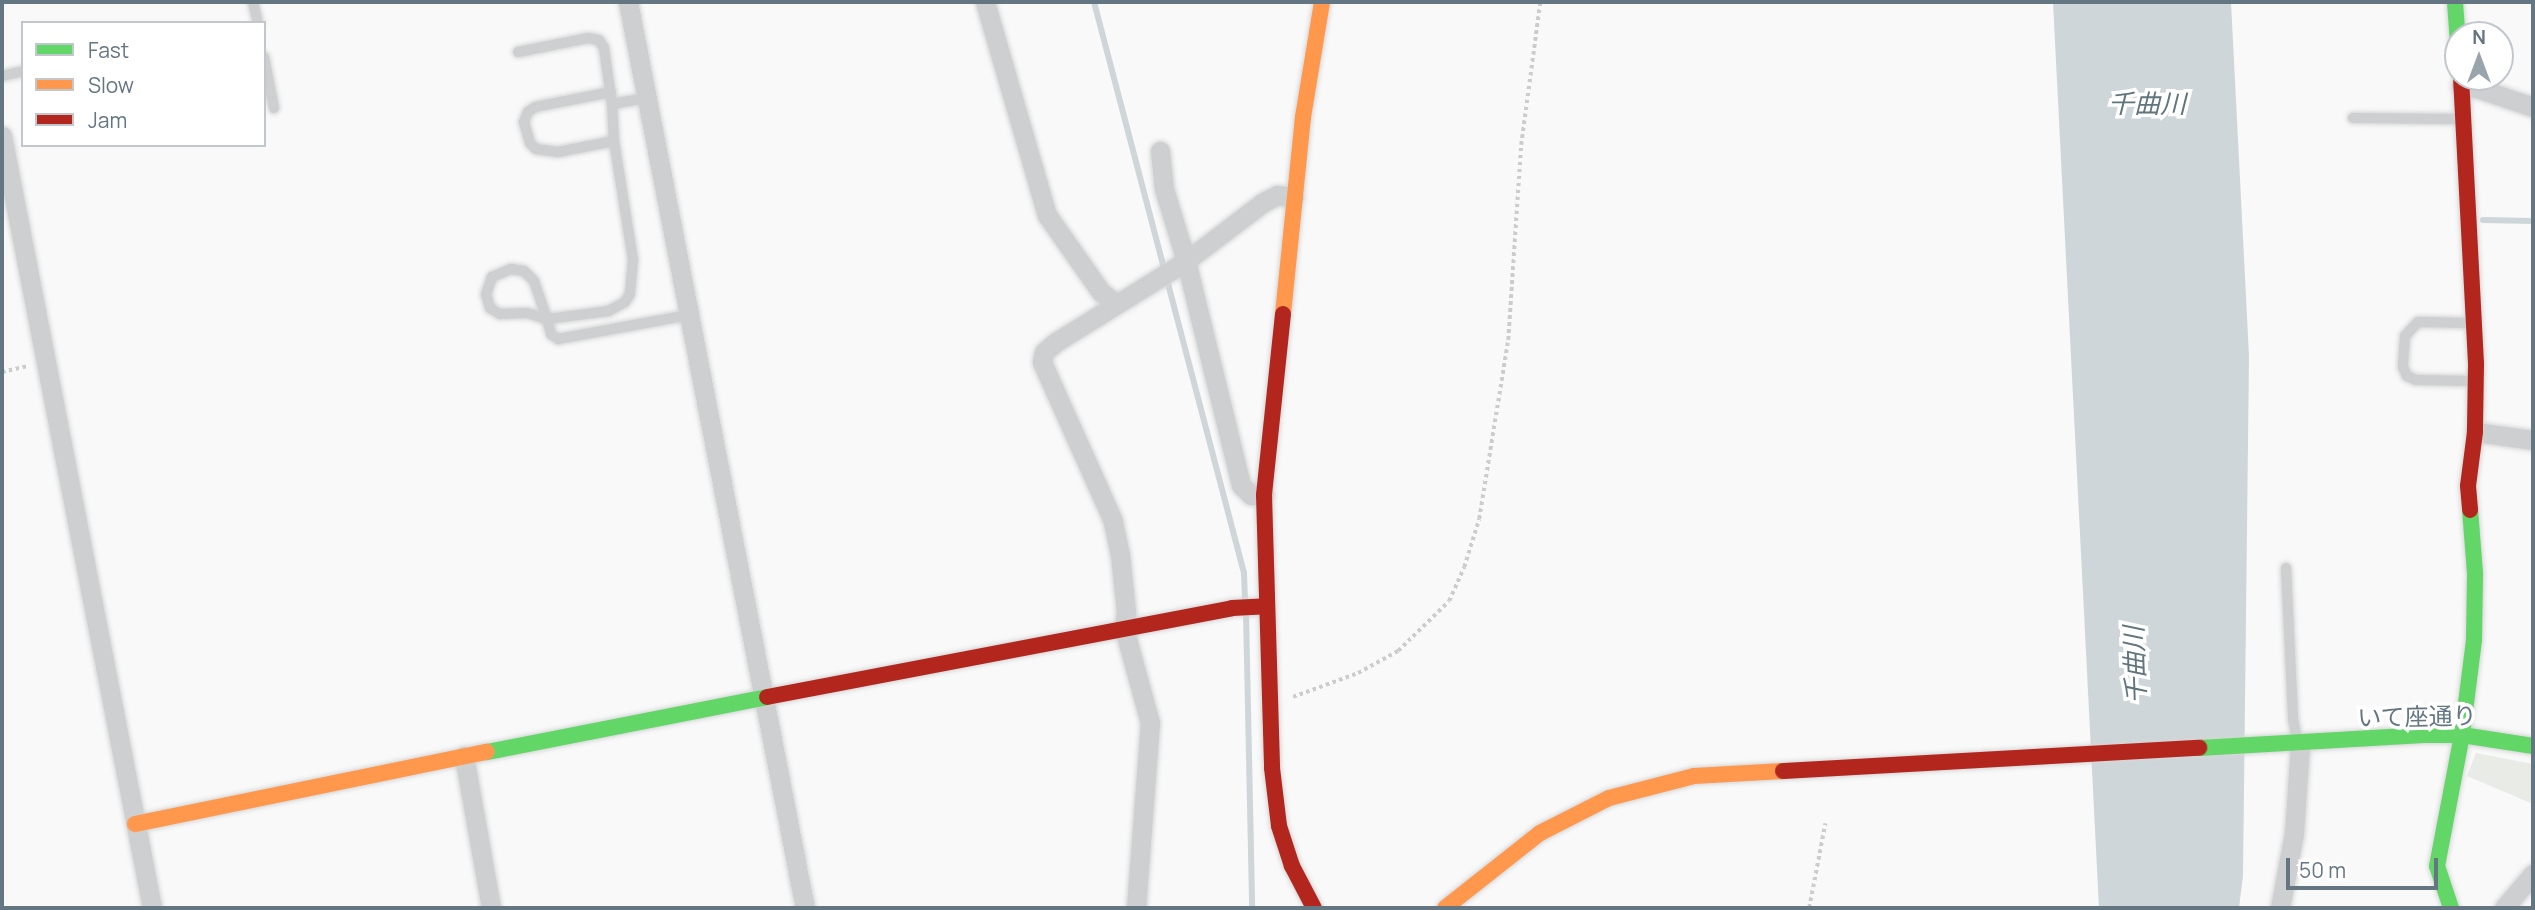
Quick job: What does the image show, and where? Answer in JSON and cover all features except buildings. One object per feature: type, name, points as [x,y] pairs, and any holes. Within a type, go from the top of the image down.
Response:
[{"type":"street","points":[[628,2],[805,908]]},
{"type":"street","points":[[985,2],[1047,215],[1101,292],[1115,303]]},
{"type":"street","points":[[1314,908],[1292,866],[1279,826],[1272,768],[1271,704],[1259,607],[1264,495],[1294,197],[1304,105],[1322,2]]},
{"type":"street","points":[[2455,2],[2456,21]]},
{"type":"street","points":[[2451,908],[2437,866],[2462,735],[2474,640],[2475,573],[2469,486],[2475,432],[2475,323],[2462,91]]},
{"type":"street","points":[[2486,91],[2533,107]]},
{"type":"street","points":[[2,135],[152,908]]},
{"type":"street","points":[[1160,151],[1174,268],[1241,485],[1251,495],[1264,495]]},
{"type":"street","points":[[1136,908],[1150,723],[1124,628],[1126,612],[1120,555],[1113,521],[1042,362],[1044,352],[1056,342],[1100,317],[1115,303],[1174,268],[1262,203],[1278,195],[1294,197]]},
{"type":"street","points":[[2475,432],[2533,440]]},
{"type":"street","points":[[135,824],[464,756],[1124,628],[1232,608],[1259,607]]},
{"type":"street","name":"いて座通り","points":[[1445,908],[1539,833],[1609,798],[1694,776],[2462,735],[2533,746]]},
{"type":"street","points":[[2280,908],[2294,833],[2299,744]]},
{"type":"street","points":[[464,756],[491,908]]},
{"type":"street","points":[[2504,908],[2533,874]]},
{"type":"lane","points":[[253,2],[258,21]]},
{"type":"lane","points":[[519,52],[588,38],[599,40],[604,48],[611,92],[614,141],[634,259],[630,294],[619,307],[547,319],[527,313],[500,314],[490,308],[486,294],[492,277],[510,269],[524,271],[534,281],[547,319],[551,334],[570,338],[689,315]]},
{"type":"lane","points":[[2,76],[21,71]]},
{"type":"lane","points":[[267,88],[274,108]]},
{"type":"lane","points":[[611,92],[535,107],[528,112],[524,122],[530,143],[546,152],[614,141]]},
{"type":"lane","points":[[612,104],[647,98]]},
{"type":"lane","points":[[2353,118],[2464,119]]},
{"type":"lane","points":[[2475,323],[2418,322],[2405,336],[2403,368],[2407,376],[2416,380],[2476,381]]},
{"type":"lane","points":[[2287,568],[2293,719],[2299,744]]},
{"type":"path","points":[[1271,704],[1357,673],[1398,651],[1449,601],[1464,567],[1479,519],[1506,353],[1521,145],[1540,2]]},
{"type":"path","points":[[2,372],[46,363]]},
{"type":"path","points":[[1810,908],[1825,824]]},
{"type":"shaded area","points":[[2476,753],[2533,764],[2533,804],[2467,776]]},
{"type":"water","name":"千曲川","points":[[2053,2],[2231,2],[2249,356],[2243,876],[2239,908],[2099,908]]},
{"type":"waterway","points":[[1094,2],[1244,573],[1245,599]]},
{"type":"waterway","points":[[2483,220],[2533,221]]},
{"type":"waterway","points":[[1246,613],[1252,908]]},
{"type":"traffic: fast","points":[[2455,2],[2456,21]]},
{"type":"traffic: fast","points":[[2451,908],[2437,866],[2462,735],[2474,640],[2475,573],[2470,510]]},
{"type":"traffic: fast","points":[[487,752],[767,697]]},
{"type":"traffic: fast","points":[[2199,748],[2424,735],[2462,735],[2533,746]]},
{"type":"traffic: slow","points":[[1283,314],[1303,117],[1322,2]]},
{"type":"traffic: slow","points":[[135,824],[487,752]]},
{"type":"traffic: slow","points":[[1445,908],[1540,833],[1609,798],[1694,776],[1783,771]]},
{"type":"traffic: jam","points":[[2462,91],[2476,365],[2475,432],[2468,486],[2470,510]]},
{"type":"traffic: jam","points":[[1283,314],[1264,495],[1272,768],[1279,826],[1292,866],[1314,908]]},
{"type":"traffic: jam","points":[[767,697],[1232,608],[1266,606]]},
{"type":"traffic: jam","points":[[1783,771],[2199,748]]}]
